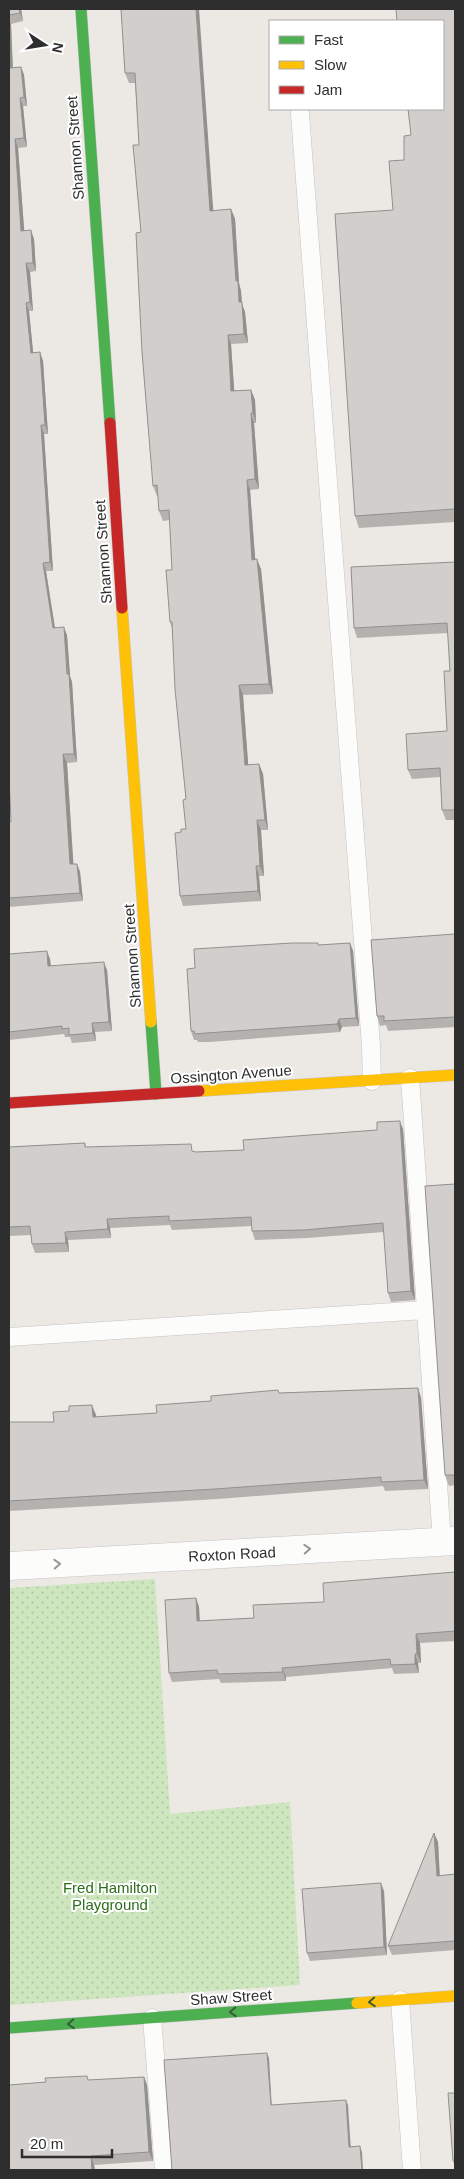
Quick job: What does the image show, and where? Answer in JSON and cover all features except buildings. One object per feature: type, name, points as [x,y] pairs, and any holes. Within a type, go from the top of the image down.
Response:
[{"type":"street","name":"Shannon Street","points":[[81,9],[156,1094]]},
{"type":"street","name":"Ossington Avenue","points":[[9,1103],[455,1075]]},
{"type":"street","name":"Roxton Road","points":[[9,1566],[449,1541]]},
{"type":"street","name":"Shaw Street","points":[[9,2028],[455,1996]]},
{"type":"lane","points":[[300,114],[371,1046],[372,1081]]},
{"type":"lane","points":[[410,1078],[425,1310],[449,1541]]},
{"type":"lane","points":[[9,1337],[425,1310]]},
{"type":"lane","points":[[400,2000],[412,2170]]},
{"type":"lane","points":[[152,2018],[164,2170]]},
{"type":"green space","name":"Fred Hamilton Playground","points":[[155,1579],[170,1814],[290,1802],[300,1985],[9,2005],[9,1588]]},
{"type":"traffic: fast","points":[[81,9],[110,423]]},
{"type":"traffic: fast","points":[[151,1022],[156,1094]]},
{"type":"traffic: fast","points":[[9,2028],[357,2003]]},
{"type":"traffic: slow","points":[[122,608],[151,1022]]},
{"type":"traffic: slow","points":[[199,1091],[455,1075]]},
{"type":"traffic: slow","points":[[357,2003],[455,1996]]},
{"type":"traffic: jam","points":[[110,423],[122,608]]},
{"type":"traffic: jam","points":[[9,1103],[199,1091]]}]
